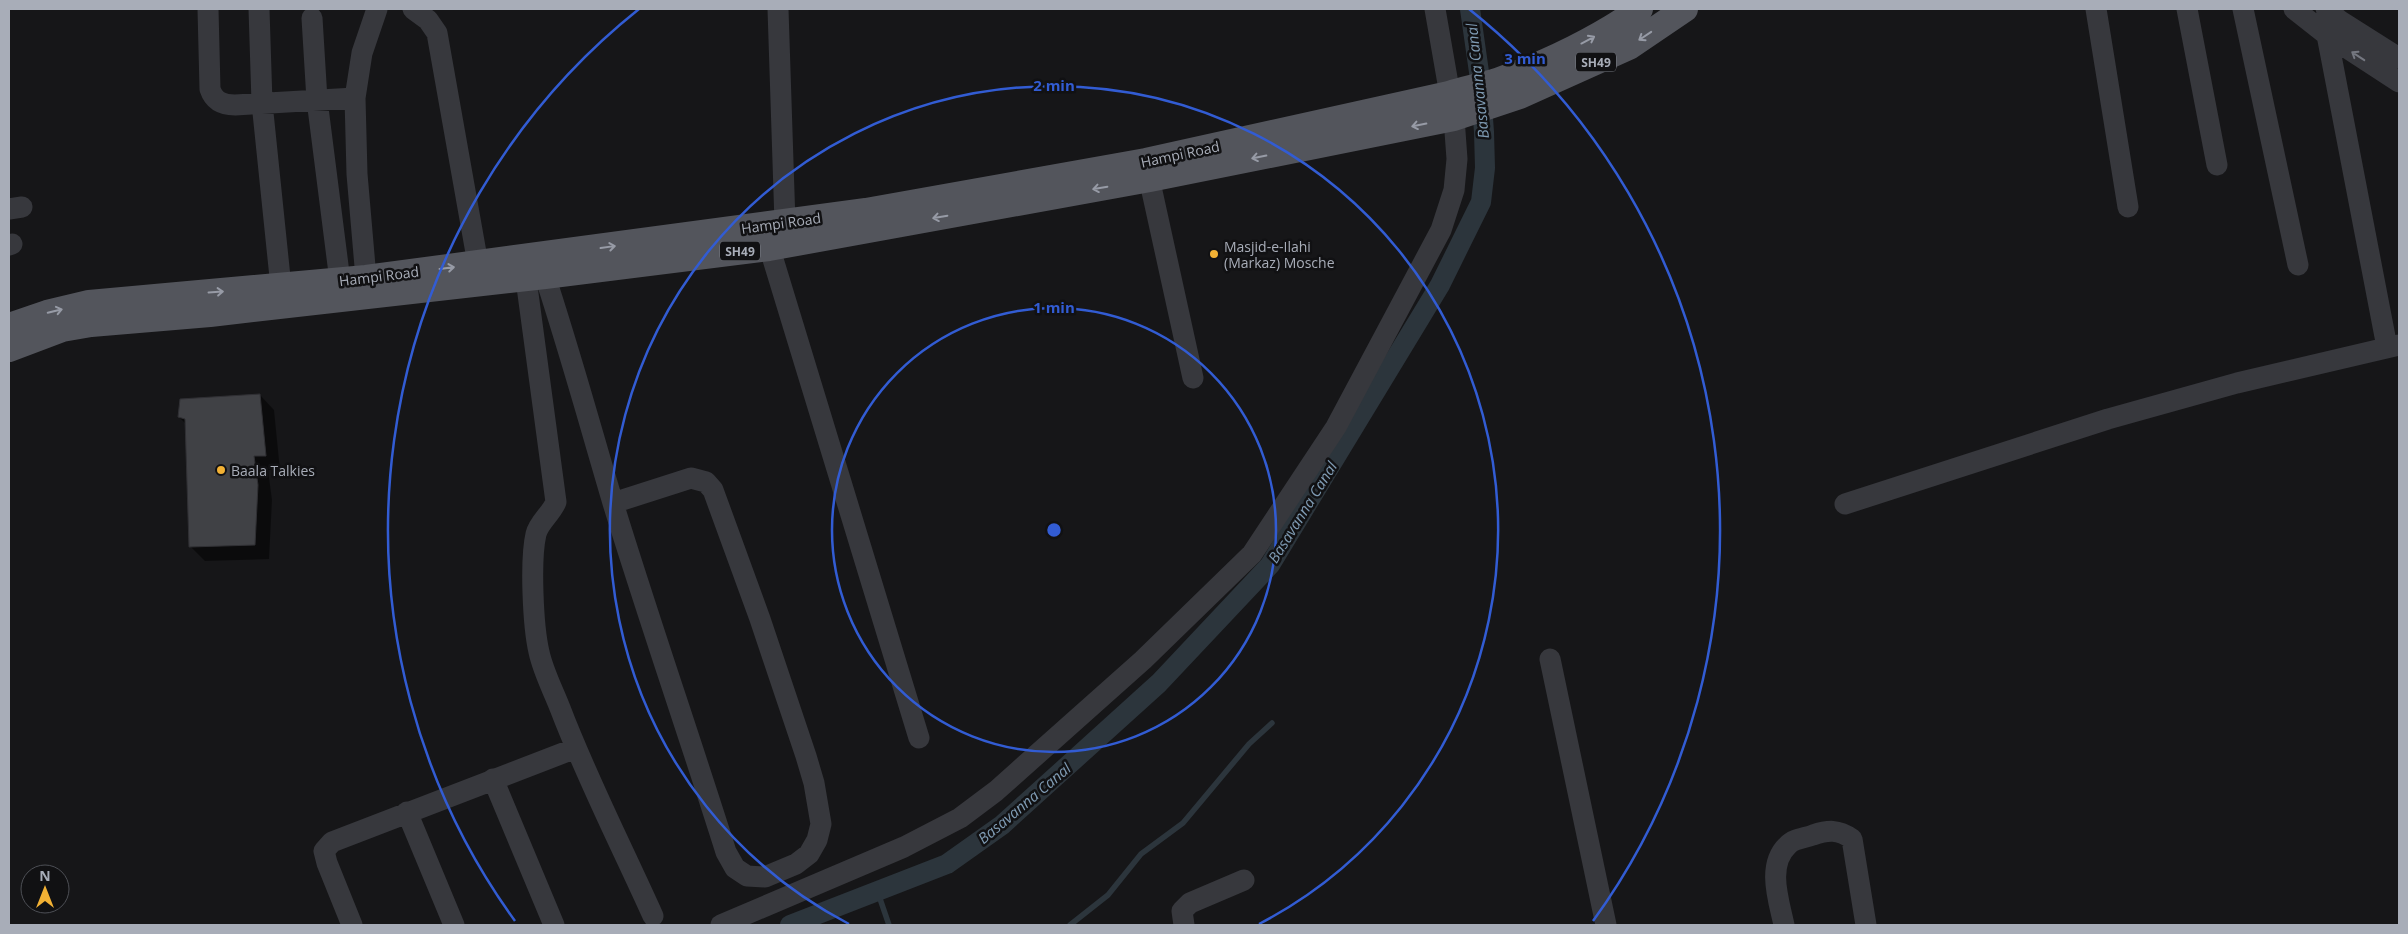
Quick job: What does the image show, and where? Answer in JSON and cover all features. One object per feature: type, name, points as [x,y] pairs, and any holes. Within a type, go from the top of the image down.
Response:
[{"type":"main road","name":"SH49","points":[[1498,92],[1620,23],[1640,9]]},
{"type":"main road","name":"SH49","points":[[1457,104],[1577,71],[1629,46],[1685,9]]},
{"type":"main road","name":"Hampi Road","points":[[9,326],[47,313],[89,302],[340,281],[478,264],[537,270],[773,232],[876,209],[1148,170],[1457,104]]},
{"type":"main road","name":"SH49","points":[[9,350],[62,329],[90,324],[210,314],[537,270]]},
{"type":"street","points":[[208,9],[212,94],[226,104],[355,98]]},
{"type":"street","points":[[259,9],[262,103],[281,286]]},
{"type":"street","points":[[366,278],[357,174],[355,98],[362,53],[377,9]]},
{"type":"street","points":[[413,9],[428,20],[437,33],[478,264]]},
{"type":"street","points":[[778,9],[773,232],[919,738]]},
{"type":"street","points":[[722,925],[904,847],[960,818],[996,791],[1143,660],[1252,554],[1336,427],[1441,230],[1454,190],[1458,159],[1457,104],[1435,9]]},
{"type":"street","points":[[2096,9],[2128,207]]},
{"type":"street","points":[[2188,9],[2216,165]]},
{"type":"street","points":[[2243,9],[2298,265]]},
{"type":"street","points":[[2294,9],[2327,36],[2399,82]]},
{"type":"street","points":[[2326,9],[2339,20],[2399,58]]},
{"type":"street","points":[[312,18],[317,100],[340,281]]},
{"type":"street","points":[[1845,504],[2117,417],[2237,383],[2393,346],[2327,36]]},
{"type":"street","points":[[1148,170],[1193,378]]},
{"type":"street","points":[[537,270],[726,852],[735,868],[748,876],[765,877],[796,864],[808,854],[817,840],[821,824],[814,783],[760,619],[713,490],[706,482],[691,478],[613,503]]},
{"type":"street","points":[[537,270],[556,502],[550,514],[540,524],[536,533],[534,556],[536,637],[539,652],[576,748],[653,916]]},
{"type":"street","points":[[1550,658],[1606,925]]},
{"type":"street","points":[[352,925],[326,863],[324,851],[332,842],[343,836],[576,748]]},
{"type":"street","points":[[493,780],[554,925]]},
{"type":"street","points":[[407,812],[454,925]]},
{"type":"street","points":[[1784,925],[1776,879],[1778,858],[1788,843],[1827,831],[1842,831],[1852,839],[1866,925]]},
{"type":"street","points":[[1184,925],[1182,911],[1190,903],[1244,880]]},
{"type":"building","name":"Baala Talkies","points":[[260,394],[266,456],[254,456],[258,485],[255,545],[189,547],[185,419],[178,417],[180,399]]},
{"type":"waterway","name":"Basavanna Canal","points":[[790,925],[947,864],[1002,825],[1159,683],[1270,565],[1440,285],[1481,202],[1485,168],[1484,132],[1480,79],[1470,9]]},
{"type":"waterway","points":[[1070,925],[1108,895],[1141,854],[1183,823],[1249,744],[1272,723]]},
{"type":"waterway","points":[[877,890],[889,925]]},
{"type":"place","name":"Masjid-e-Ilahi (Markaz) Mosche","points":[[1214,254]]},
{"type":"place","name":"Baala Talkies","points":[[221,470]]}]
